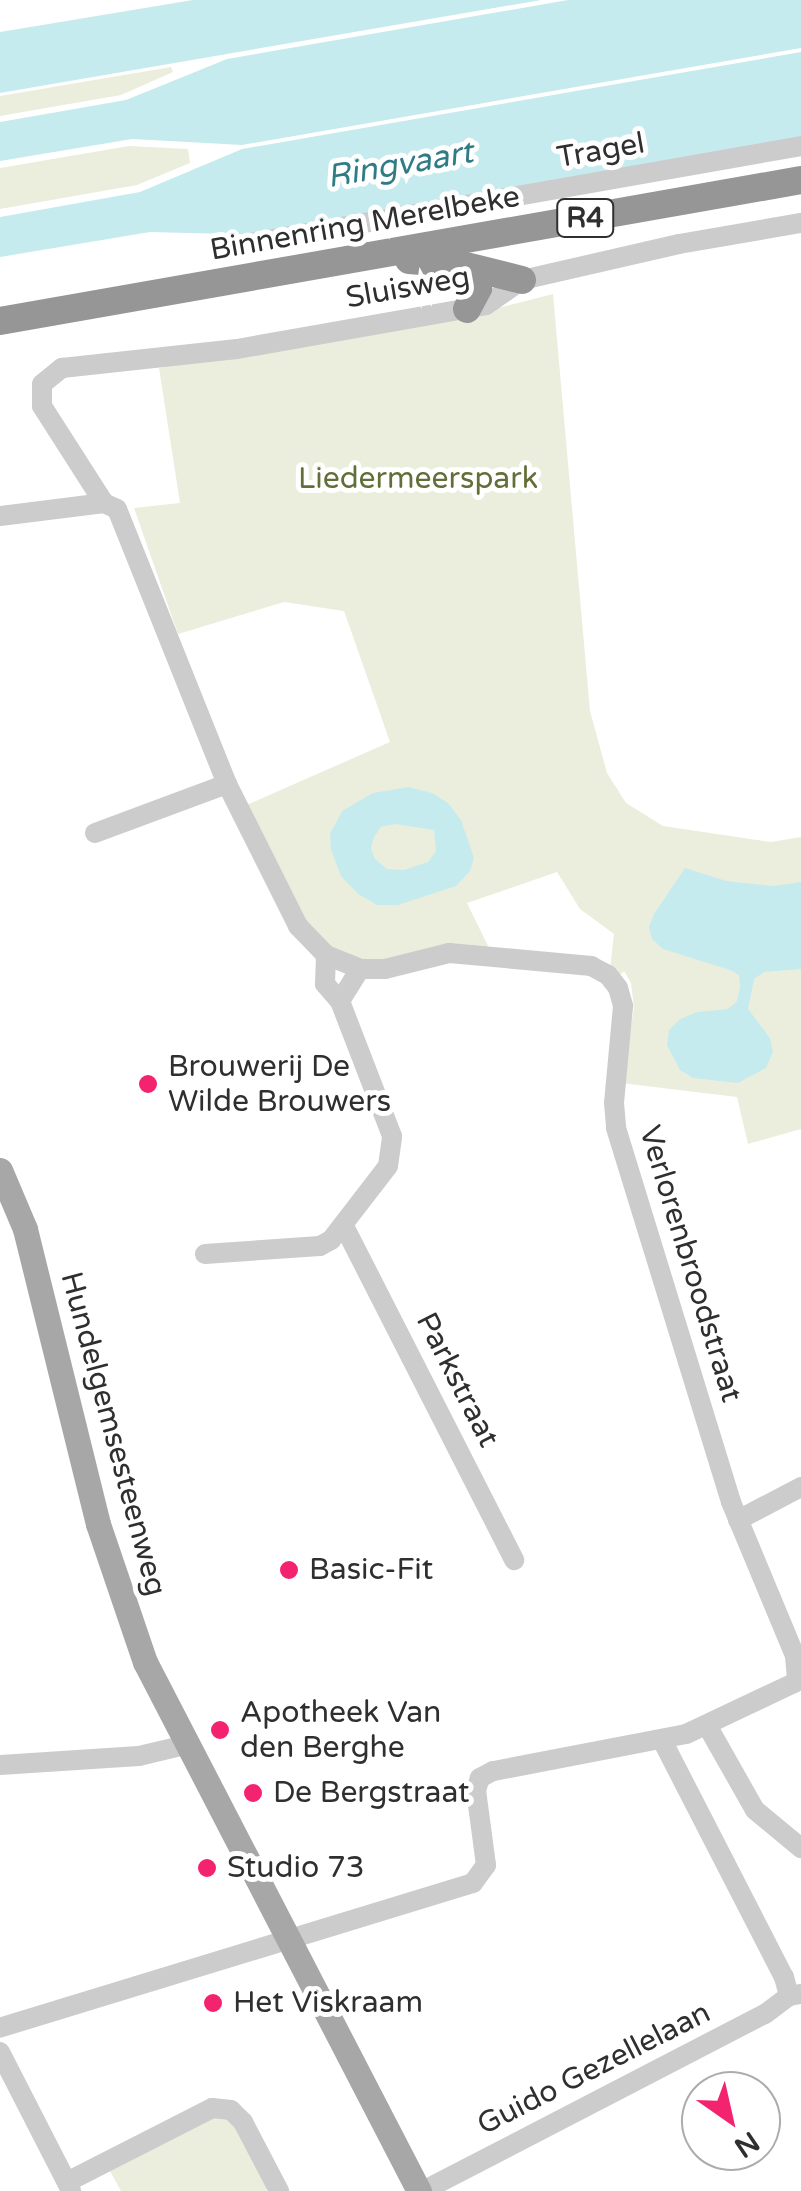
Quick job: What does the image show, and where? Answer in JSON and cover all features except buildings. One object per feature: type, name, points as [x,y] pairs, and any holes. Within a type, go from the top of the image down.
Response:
[{"type":"highway","name":"Binnenring Merelbeke","points":[[0,321],[801,180]]},
{"type":"highway","name":"R4","points":[[368,256],[441,261],[522,280]]},
{"type":"highway","points":[[466,309],[478,288],[476,272]]},
{"type":"main road","name":"Hundelgemsesteenweg","points":[[0,1170],[25,1229],[116,1582],[145,1662],[184,1746],[421,2191]]},
{"type":"street","name":"Tragel","points":[[233,246],[801,146]]},
{"type":"street","name":"Sluisweg","points":[[42,406],[42,384],[62,368],[237,349],[466,309],[499,300],[522,280],[679,244],[801,223]]},
{"type":"street","name":"Verlorenbroodstraat","points":[[42,406],[104,503],[117,509],[125,520],[168,644],[227,784],[286,906],[298,926],[326,955],[360,969],[412,964],[449,953],[590,966],[608,975],[618,988],[623,1006],[614,1103],[616,1128],[738,1520],[796,1656],[798,1678],[708,1727],[662,1740],[493,1771],[480,1778],[476,1790],[486,1865],[473,1882],[287,1942]]},
{"type":"street","points":[[0,516],[104,503]]},
{"type":"street","points":[[95,833],[227,784]]},
{"type":"street","points":[[205,1254],[320,1246],[344,1226],[388,1166],[394,1148],[340,1002],[325,984],[326,955]]},
{"type":"street","points":[[340,1002],[360,969]]},
{"type":"street","name":"Parkstraat","points":[[344,1226],[514,1560]]},
{"type":"street","points":[[738,1520],[801,1487]]},
{"type":"street","points":[[708,1727],[755,1810],[801,1848]]},
{"type":"street","name":"Guido Gezellelaan","points":[[421,2191],[795,1995],[662,1740]]},
{"type":"street","points":[[0,1765],[139,1756],[184,1746]]},
{"type":"street","points":[[0,2028],[287,1942]]},
{"type":"street","points":[[0,2052],[69,2187],[212,2108],[232,2110],[242,2122],[279,2191]]},
{"type":"green space","points":[[171,67],[173,72],[121,95],[0,116],[0,96]]},
{"type":"green space","points":[[129,146],[188,149],[190,163],[137,185],[0,209],[0,168]]},
{"type":"green space","name":"Liedermeerspark","points":[[553,294],[590,711],[607,773],[626,803],[663,826],[771,842],[801,837],[801,1129],[748,1144],[737,1097],[621,1083],[634,1008],[631,983],[624,971],[619,976],[610,969],[614,934],[580,909],[557,872],[467,903],[491,952],[361,965],[311,938],[242,807],[390,742],[344,611],[284,602],[178,634],[134,508],[180,503],[159,368],[474,314]]},
{"type":"green space","points":[[216,2116],[234,2120],[269,2184],[266,2191],[121,2191],[110,2171]]},
{"type":"water","points":[[193,0],[541,0],[0,93],[0,32]]},
{"type":"water","points":[[568,0],[801,0],[801,48],[242,145],[132,139],[0,161],[0,122],[126,100],[227,59]]},
{"type":"water","name":"Ringvaart","points":[[801,52],[801,141],[261,235],[150,232],[0,257],[0,217],[140,192],[242,149]]},
{"type":"water","points":[[408,787],[432,793],[448,803],[461,820],[474,858],[470,871],[456,886],[398,905],[377,905],[358,894],[341,876],[331,850],[330,834],[342,811],[373,793]],"holes":[[[395,824],[434,830],[436,851],[428,862],[404,870],[387,869],[375,859],[371,848],[381,827]]]},
{"type":"water","points":[[685,868],[726,881],[774,886],[801,882],[801,969],[764,972],[754,979],[748,1009],[770,1038],[773,1052],[766,1068],[738,1083],[693,1078],[680,1070],[667,1045],[669,1030],[680,1019],[697,1012],[728,1009],[737,1001],[740,987],[739,975],[730,970],[663,949],[652,939],[649,927],[654,914]]},
{"type":"place","name":"Brouwerij De Wilde Brouwers","points":[[148,1084]]},
{"type":"place","name":"Basic-Fit","points":[[289,1570]]},
{"type":"place","name":"Apotheek Van den Berghe","points":[[220,1730]]},
{"type":"place","name":"De Bergstraat","points":[[253,1793]]},
{"type":"place","name":"Studio 73","points":[[207,1868]]},
{"type":"place","name":"Het Viskraam","points":[[213,2003]]}]
